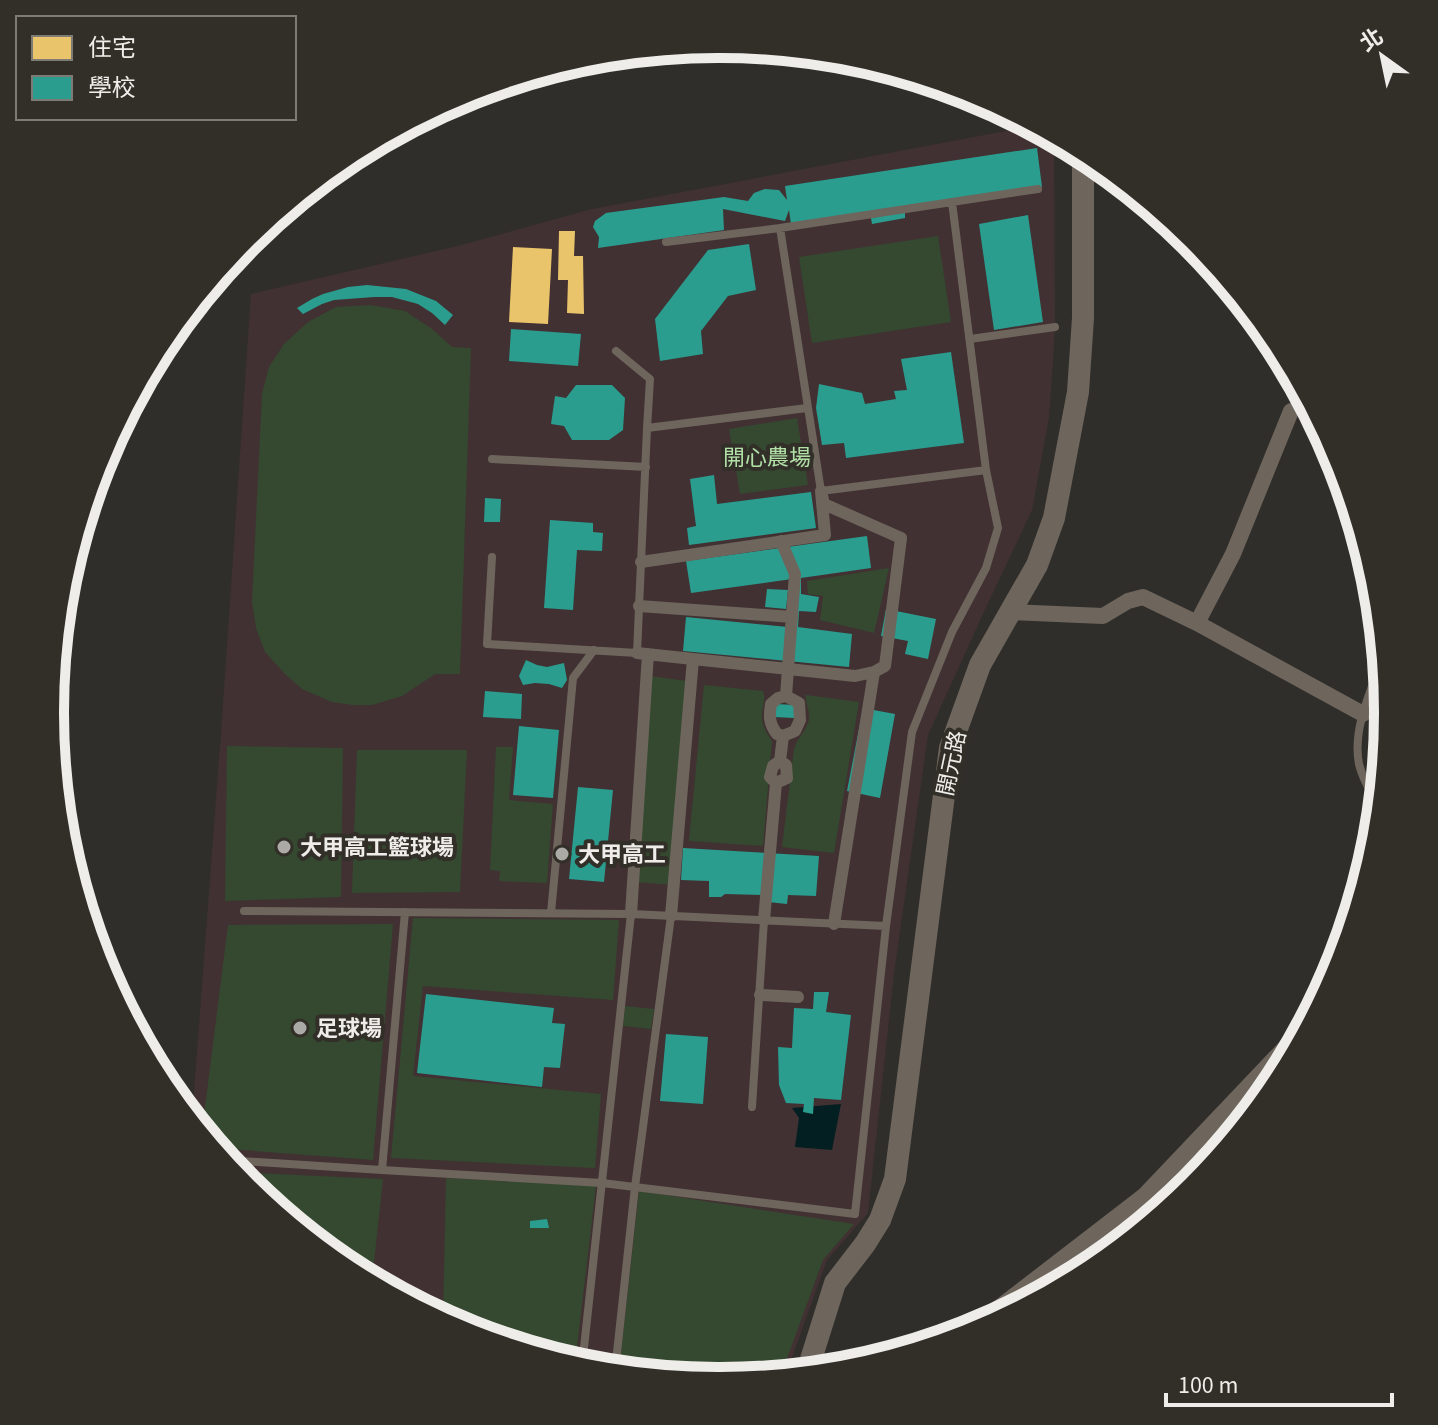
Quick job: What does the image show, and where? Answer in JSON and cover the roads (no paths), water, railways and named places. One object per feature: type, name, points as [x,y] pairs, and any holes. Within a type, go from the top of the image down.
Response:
[{"type":"street","name":"開元路","points":[[811,1360],[835,1283],[880,1220],[895,1179],[950,748],[980,665],[1037,565],[1054,518],[1078,392],[1083,318],[1083,168]]},
{"type":"street","points":[[1197,623],[1233,554],[1291,411]]},
{"type":"street","points":[[641,562],[825,535],[821,491]]},
{"type":"street","points":[[631,914],[642,654],[855,676],[885,666],[901,538],[824,504],[821,491]]},
{"type":"street","points":[[781,541],[795,574],[786,696]]},
{"type":"street","points":[[1010,612],[1103,616],[1128,601],[1143,597],[1363,714]]},
{"type":"street","points":[[639,606],[792,617]]},
{"type":"street","points":[[671,916],[693,659]]},
{"type":"street","points":[[834,924],[874,672]]},
{"type":"street","points":[[786,696],[799,703],[800,720],[795,731],[783,736],[777,734],[770,723],[770,709],[778,698],[786,696]]},
{"type":"street","points":[[764,920],[776,783],[770,777],[773,766],[780,761],[783,736]]},
{"type":"street","points":[[760,995],[798,997]]},
{"type":"street","points":[[1028,1289],[1146,1198],[1265,1073]]},
{"type":"lane","points":[[666,242],[1038,189]]},
{"type":"lane","points":[[243,1161],[602,1183],[855,1214],[886,926],[912,732],[952,632],[986,568],[998,528],[986,470],[952,202]]},
{"type":"lane","points":[[780,228],[821,491],[986,470]]},
{"type":"lane","points":[[970,339],[1055,327]]},
{"type":"lane","points":[[492,557],[487,644],[642,654],[639,606],[650,379],[616,351]]},
{"type":"lane","points":[[647,428],[807,408]]},
{"type":"lane","points":[[492,459],[646,467]]},
{"type":"lane","points":[[551,913],[573,678],[594,650]]},
{"type":"lane","points":[[1369,788],[1359,765],[1358,744],[1363,714],[1373,686]]},
{"type":"lane","points":[[244,911],[631,914],[886,926]]},
{"type":"lane","points":[[382,1170],[405,912]]},
{"type":"lane","points":[[583,1352],[631,914]]},
{"type":"lane","points":[[616,1358],[635,1187],[671,916]]},
{"type":"lane","points":[[752,1107],[764,920]]},
{"type":"water","points":[[841,1104],[832,1150],[795,1147],[799,1118],[792,1108]]},
{"type":"place","name":"大甲高工籃球場","points":[[284,847]]},
{"type":"place","name":"大甲高工","points":[[562,854]]},
{"type":"place","name":"足球場","points":[[300,1028]]},
{"type":"park label","name":"開心農場","points":[[767,457]]}]
